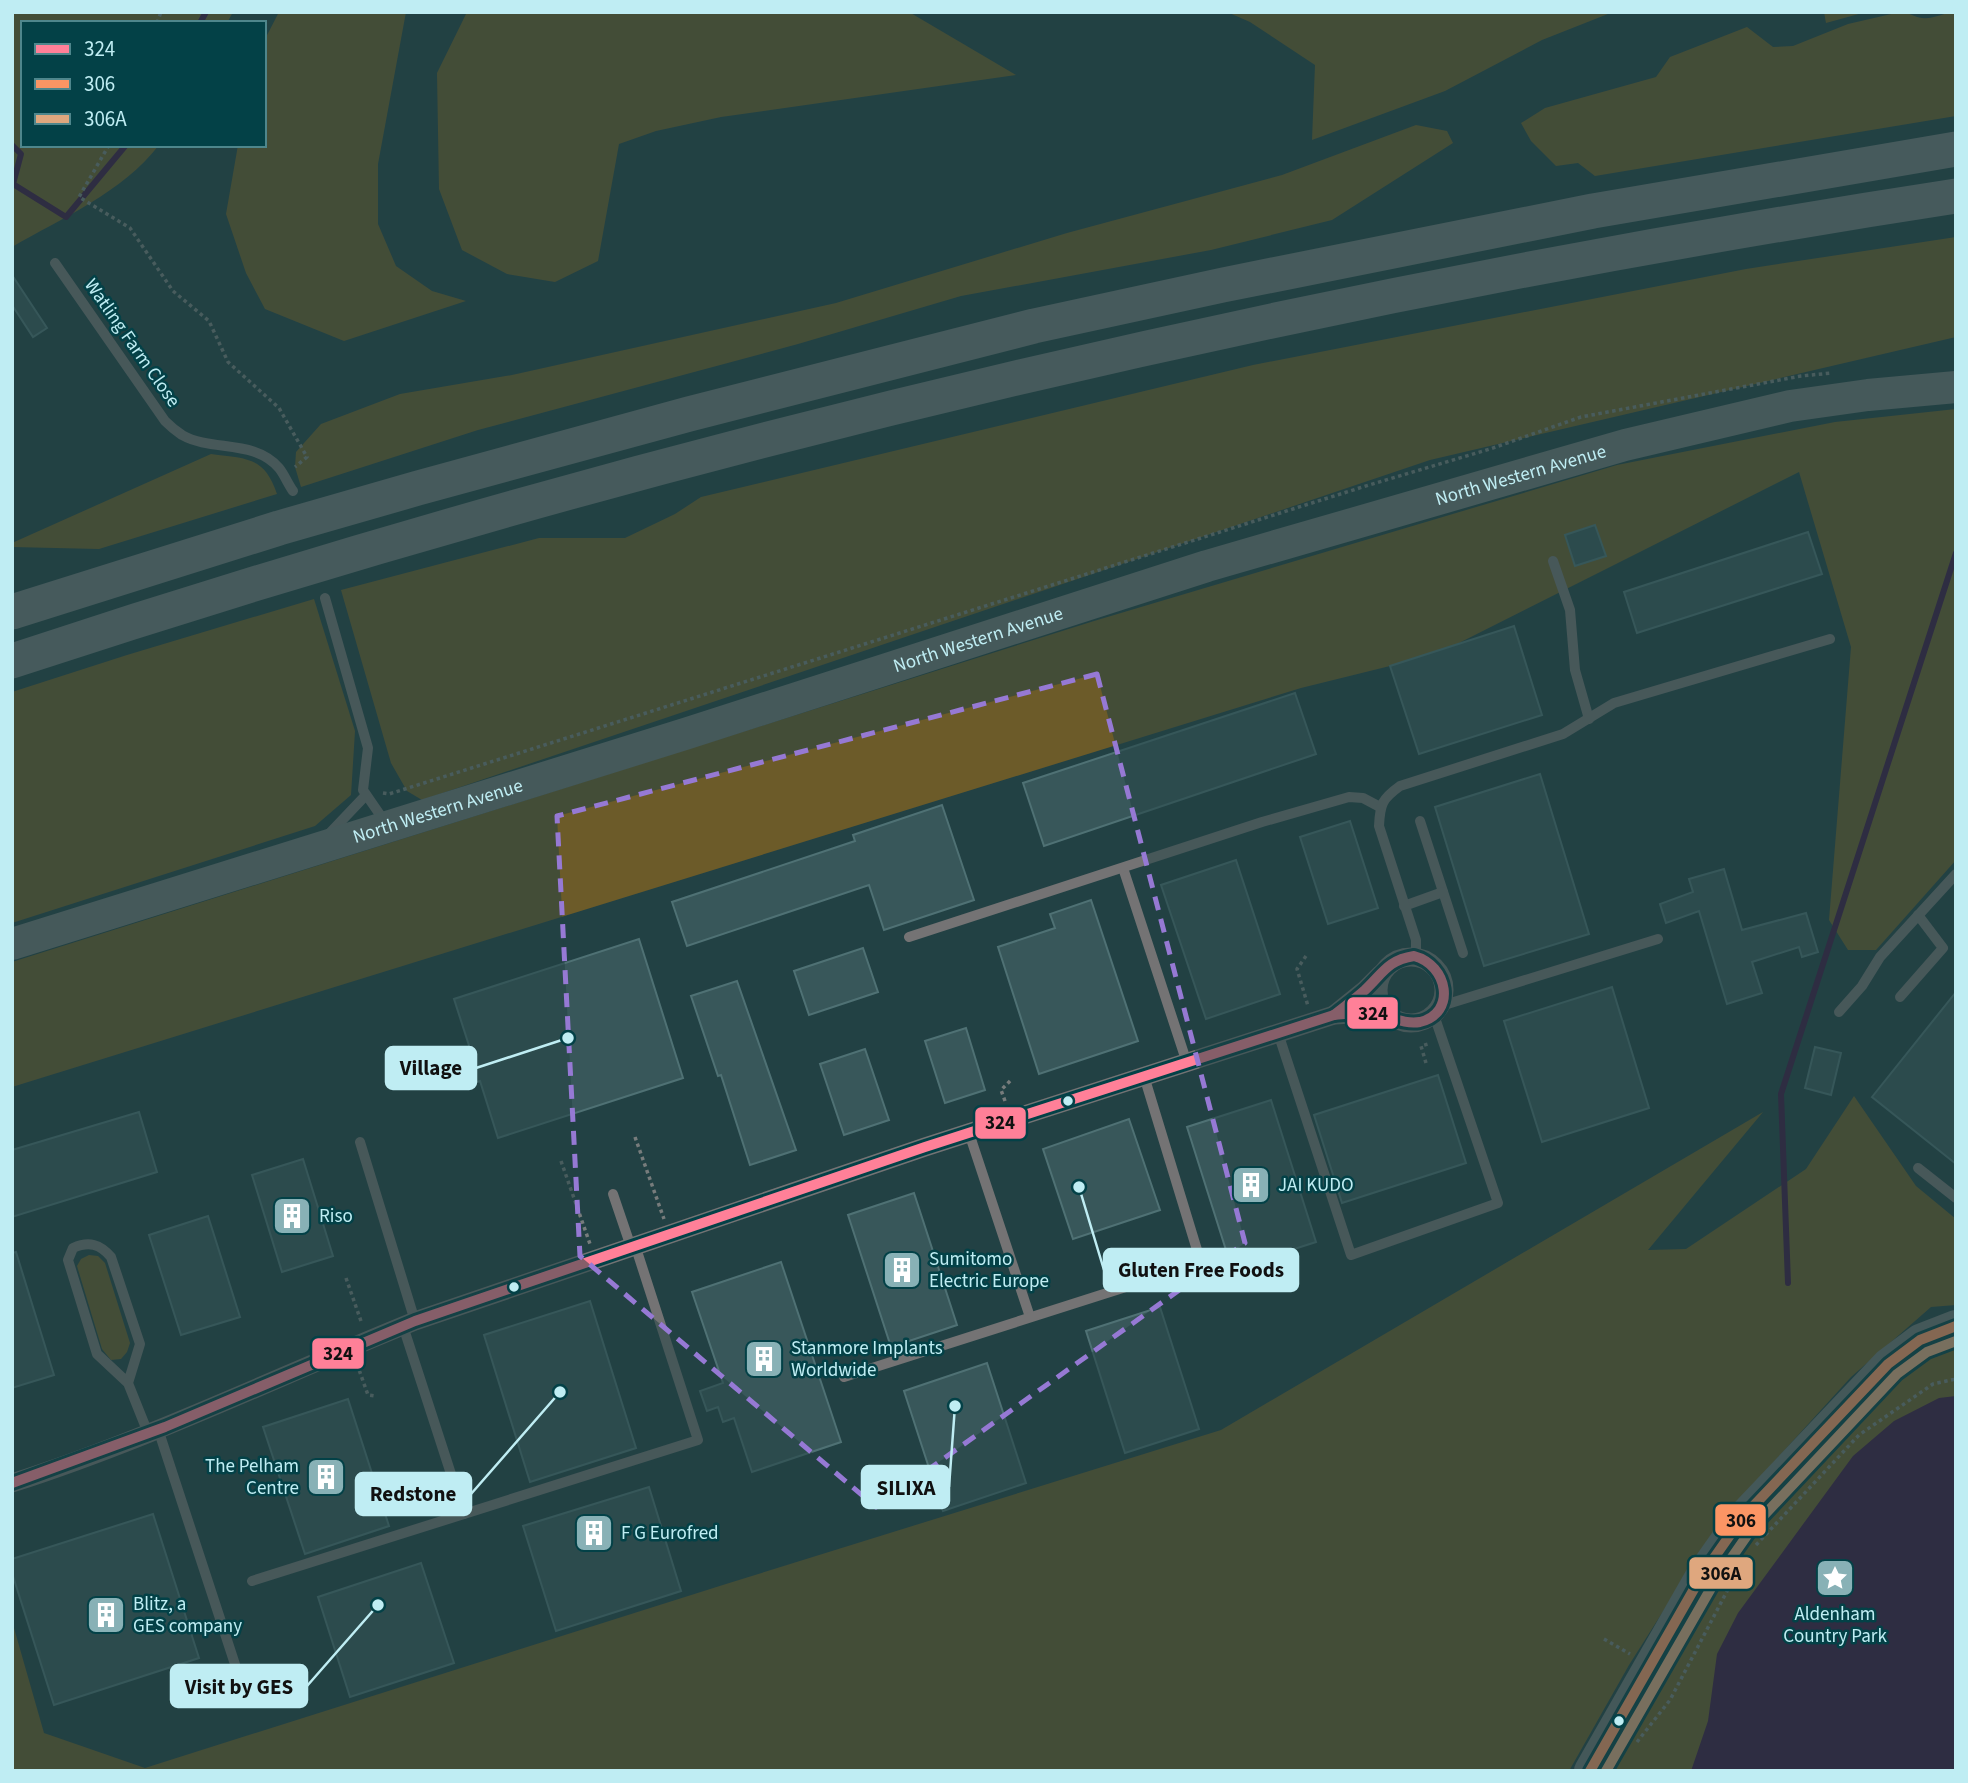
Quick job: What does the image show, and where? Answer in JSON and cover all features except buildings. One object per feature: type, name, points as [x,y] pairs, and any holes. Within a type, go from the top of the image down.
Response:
[{"type":"highway","points":[[12,612],[279,528],[418,488],[689,414],[1034,326],[1567,216],[1956,149]]},
{"type":"highway","points":[[12,661],[288,573],[432,531],[702,457],[1034,374],[1463,283],[1709,237],[1956,196]]},
{"type":"highway","name":"North Western Avenue","points":[[12,944],[715,724],[1207,566],[1625,445],[1790,406],[1956,387]]},
{"type":"main road","points":[[1590,1771],[1702,1575],[1742,1518],[1888,1364],[1920,1340],[1956,1326]]},
{"type":"street","points":[[12,1483],[70,1464],[153,1431],[409,1324],[969,1133],[1335,1015],[1372,1013],[1414,1023],[1438,1010],[1445,996],[1445,985],[1441,974],[1426,959],[1416,956],[1398,959],[1335,1015]]},
{"type":"street","points":[[1384,970],[1379,980],[1380,1001],[1392,1018]]},
{"type":"lane","name":"Watling Farm Close","points":[[55,263],[164,421],[183,436],[247,449],[263,456],[279,468],[293,491]]},
{"type":"lane","points":[[1553,561],[1570,610],[1576,670],[1589,719]]},
{"type":"lane","points":[[325,598],[368,748],[363,790],[387,825]]},
{"type":"lane","points":[[1416,956],[1416,940],[1378,826],[1380,807],[1388,795],[1400,786],[1563,734],[1614,703],[1830,639]]},
{"type":"lane","points":[[316,848],[366,794]]},
{"type":"lane","points":[[909,937],[1349,797],[1363,798],[1380,807]]},
{"type":"lane","points":[[1420,821],[1463,953]]},
{"type":"lane","points":[[1123,868],[1187,1063]]},
{"type":"lane","points":[[1839,1012],[1862,986],[1880,957],[1956,874]]},
{"type":"lane","points":[[1404,906],[1443,891]]},
{"type":"lane","points":[[1900,997],[1943,948],[1918,915]]},
{"type":"lane","points":[[1278,1032],[1351,1255],[1498,1203],[1443,1039],[1438,1010],[1658,939]]},
{"type":"lane","points":[[844,1377],[1201,1263],[1144,1076]]},
{"type":"lane","points":[[969,1133],[1030,1317]]},
{"type":"lane","points":[[360,1142],[464,1514]]},
{"type":"lane","points":[[1918,1168],[1956,1198]]},
{"type":"lane","points":[[252,1581],[698,1440],[613,1194]]},
{"type":"lane","points":[[128,1383],[140,1344],[111,1256],[103,1247],[85,1243],[73,1248],[68,1260],[97,1354],[128,1383],[153,1431],[247,1701]]},
{"type":"path","points":[[108,147],[79,197],[130,228],[173,291],[209,321],[228,362],[278,408],[307,457],[289,472]]},
{"type":"path","points":[[1306,956],[1297,969],[1313,1021]]},
{"type":"path","points":[[1426,1063],[1421,1046],[1443,1039]]},
{"type":"path","points":[[1012,1079],[1001,1090],[1012,1119]]},
{"type":"path","points":[[635,1137],[669,1234]]},
{"type":"path","points":[[561,1160],[595,1259]]},
{"type":"path","points":[[346,1278],[368,1395],[375,1396]]},
{"type":"path","points":[[1752,1549],[1859,1435],[1933,1384],[1956,1379]]},
{"type":"path","points":[[1630,1751],[1670,1700],[1738,1570]]},
{"type":"highlighted area","points":[[1097,674],[1245,1243],[876,1507],[580,1256],[557,816]]},
{"type":"shaded area","points":[[12,12],[233,12],[228,21],[21,21],[21,147],[157,147],[128,177],[110,190],[12,247]]},
{"type":"shaded area","points":[[279,12],[406,12],[378,164],[378,224],[396,266],[432,291],[466,301],[344,341],[265,309],[246,273],[226,214],[238,147],[266,147],[266,37]]},
{"type":"shaded area","points":[[467,12],[909,12],[1016,75],[721,117],[656,131],[619,144],[598,261],[555,282],[507,274],[462,250],[439,189],[437,73]]},
{"type":"shaded area","points":[[1227,12],[1613,12],[1542,40],[1445,91],[1312,140],[1315,65],[1250,22]]},
{"type":"shaded area","points":[[1824,12],[1866,12],[1826,23]]},
{"type":"shaded area","points":[[1900,12],[1926,18],[1956,12],[1956,116],[1595,176],[1578,163],[1556,166],[1531,141],[1521,123],[1545,108],[1656,77],[1670,57],[1747,27],[1773,47],[1793,46],[1848,24]]},
{"type":"shaded area","points":[[1416,125],[1447,131],[1453,143],[1332,220],[1211,250],[961,296],[798,344],[478,430],[301,487],[295,467],[296,452],[321,424],[400,394],[512,375],[836,303],[1067,233],[1282,175]]},
{"type":"shaded area","points":[[1956,237],[1956,337],[1430,460],[422,800],[407,791],[391,763],[341,590],[539,538],[625,538],[675,514],[701,497],[1253,365],[1746,269]]},
{"type":"shaded area","points":[[1956,409],[1956,860],[1876,950],[1848,950],[1829,920],[1851,647],[1799,472],[1453,646],[1390,666],[1301,688],[12,1087],[12,962],[1094,621],[1617,465],[1835,422]]},
{"type":"shaded area","points":[[211,454],[244,459],[260,466],[277,494],[99,549],[12,547],[12,543]]},
{"type":"shaded area","points":[[314,599],[355,731],[351,795],[315,826],[12,923],[12,692]]},
{"type":"shaded area","points":[[1854,1096],[1916,1186],[1956,1219],[1956,1305],[1931,1307],[1851,1377],[1721,1520],[1629,1665],[1569,1771],[12,1771],[12,1621],[44,1733],[145,1768],[1221,1430],[1763,1112],[1648,1250],[1686,1249],[1806,1169]]},
{"type":"shaded area","points":[[89,1255],[98,1256],[105,1263],[130,1343],[121,1359],[111,1360],[102,1349],[77,1266],[81,1259]]},
{"type":"shaded area","name":"Aldenham Country Park","points":[[1956,1337],[1956,1771],[1603,1771],[1748,1526],[1915,1354]]},
{"type":"shaded area","name":"Aldenham Country Park","points":[[1956,1396],[1956,1771],[1691,1771],[1708,1721],[1717,1654],[1738,1613],[1853,1456],[1894,1421],[1939,1398]]},
{"type":"waterway","points":[[201,21],[206,12]]},
{"type":"waterway","points":[[12,145],[21,154],[13,184],[66,217],[124,147]]},
{"type":"waterway","points":[[1788,1283],[1781,1094],[1956,553]]},
{"type":"transit line","name":"324","points":[[1414,956],[1426,961],[1441,978],[1443,1000],[1432,1017],[1414,1023],[1372,1013],[1334,1015],[1392,964],[1414,956]]},
{"type":"transit line","name":"324","points":[[12,1483],[165,1427],[415,1321],[925,1147],[1334,1015]]},
{"type":"transit line","name":"306","points":[[1590,1771],[1702,1575],[1742,1518],[1888,1364],[1920,1340],[1956,1326]]},
{"type":"transit line","name":"306A","points":[[1606,1771],[1714,1583],[1753,1527],[1897,1374],[1927,1352],[1956,1341]]},
{"type":"place","name":"Village","points":[[568,1038]]},
{"type":"place","name":"JAI KUDO","points":[[1251,1185]]},
{"type":"place","name":"Gluten Free Foods","points":[[1079,1187]]},
{"type":"place","name":"Riso","points":[[292,1216]]},
{"type":"place","name":"Sumitomo Electric Europe","points":[[902,1270]]},
{"type":"place","name":"Stanmore Implants Worldwide","points":[[764,1359]]},
{"type":"place","name":"Redstone","points":[[560,1392]]},
{"type":"place","name":"SILIXA","points":[[955,1406]]},
{"type":"place","name":"The Pelham Centre","points":[[326,1477]]},
{"type":"place","name":"F G Eurofred","points":[[594,1533]]},
{"type":"place","name":"Aldenham Country Park","points":[[1835,1578]]},
{"type":"place","name":"Visit by GES","points":[[378,1605]]},
{"type":"place","name":"Blitz, a GES company","points":[[106,1615]]}]
